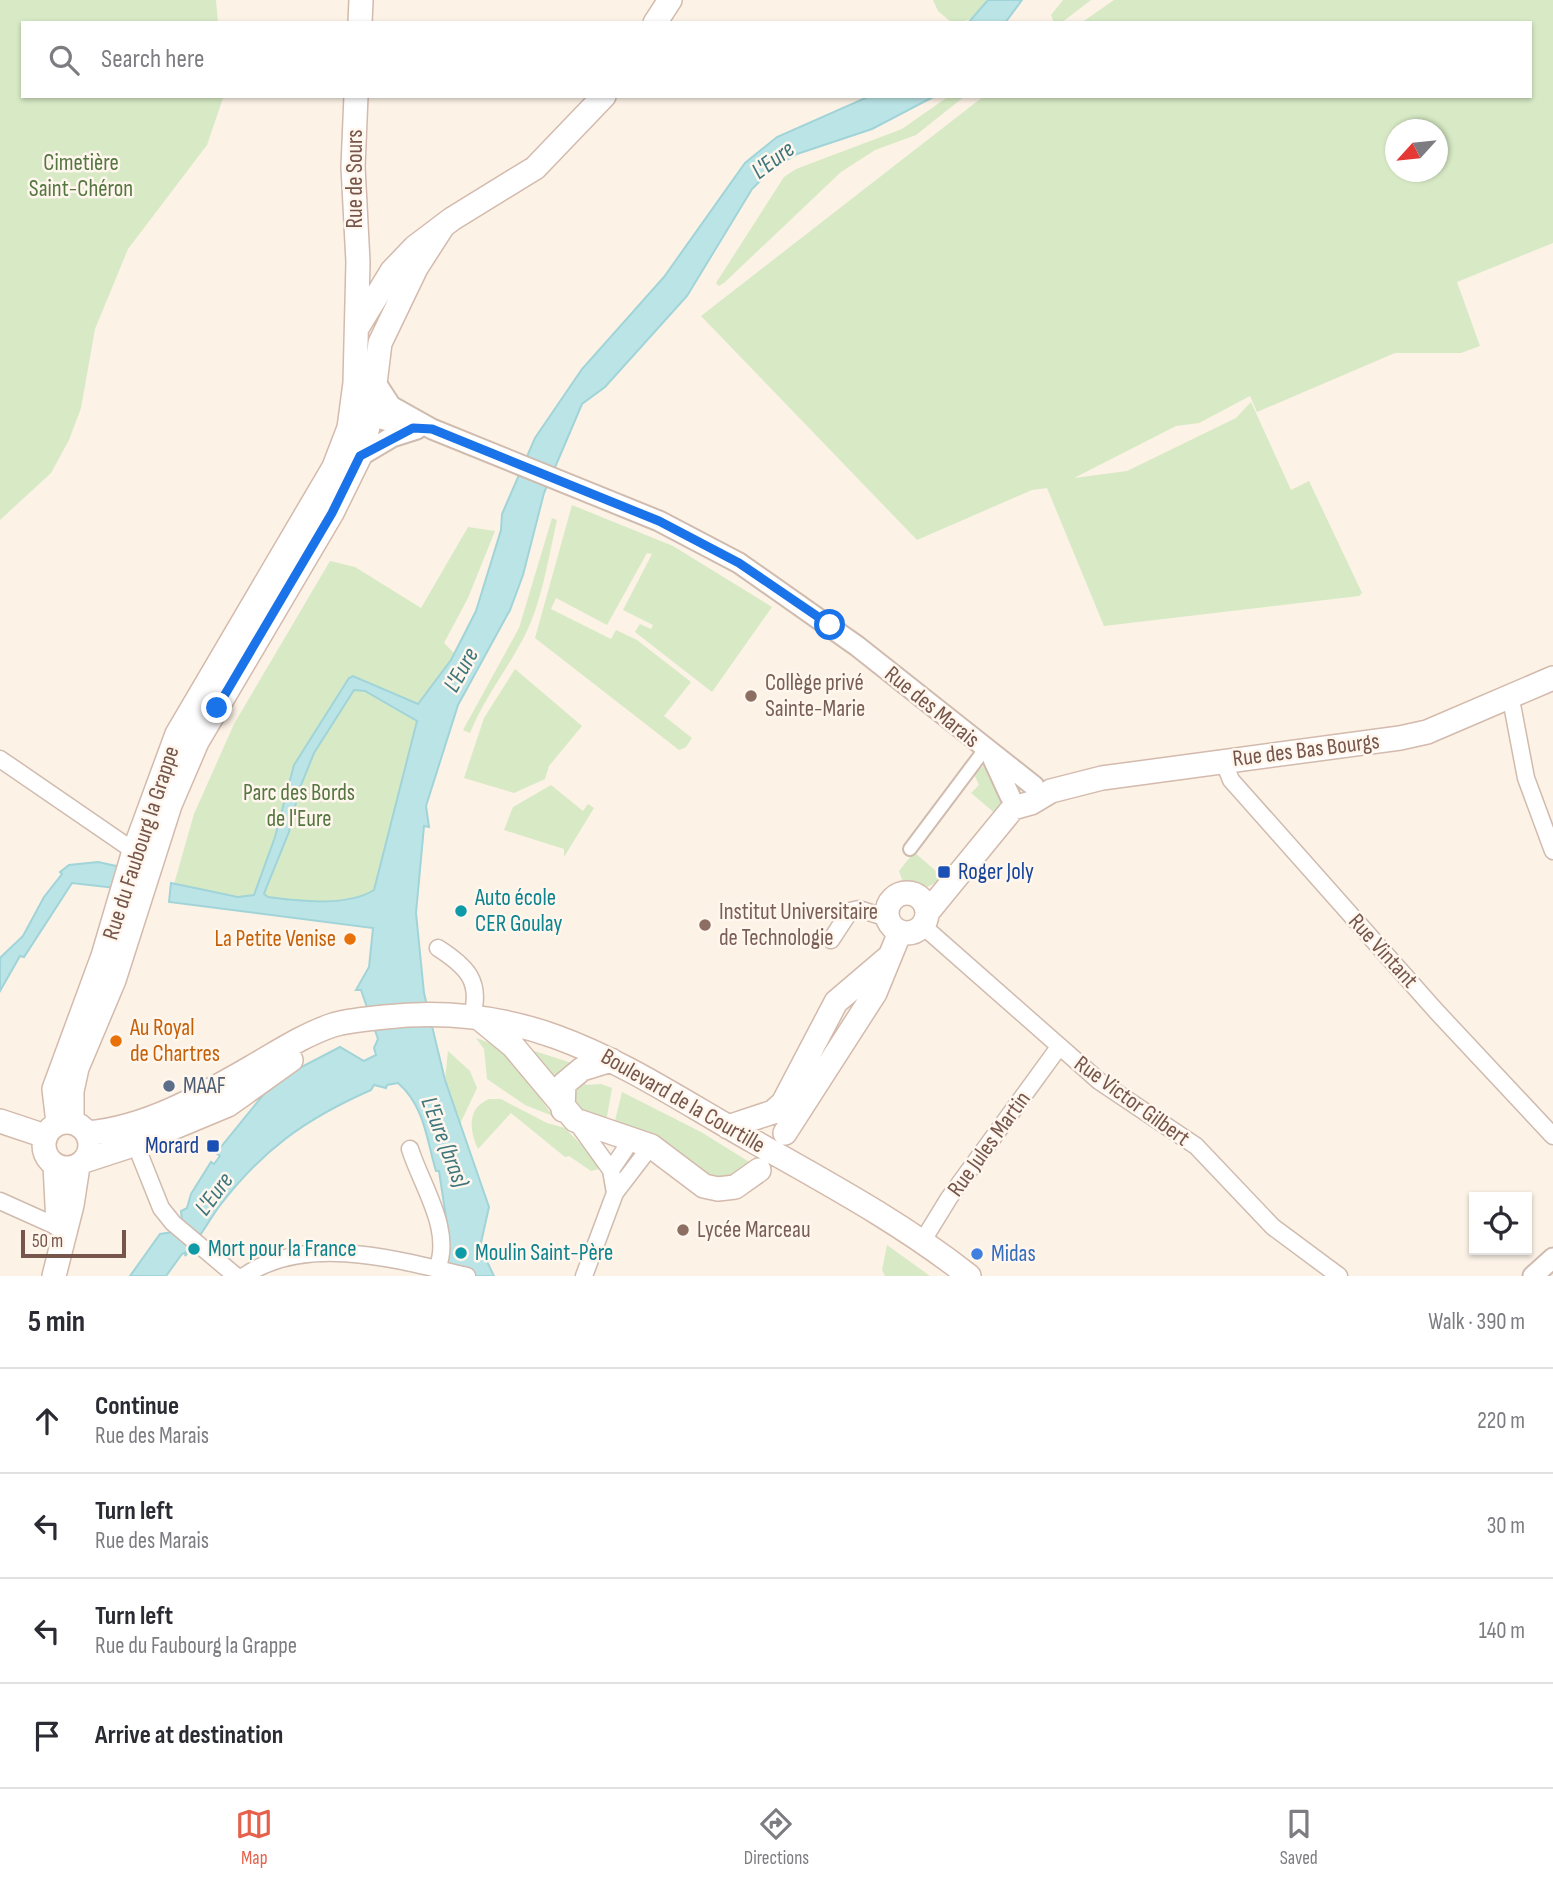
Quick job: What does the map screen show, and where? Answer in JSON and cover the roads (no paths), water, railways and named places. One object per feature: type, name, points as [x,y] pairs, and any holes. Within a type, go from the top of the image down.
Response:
[{"type":"main road","points":[[360,21],[361,0]]},
{"type":"main road","points":[[656,21],[670,0]]},
{"type":"main road","name":"Rue de Sours","points":[[356,98],[353,167],[358,262],[356,328]]},
{"type":"main road","name":"Rue du Faubourg la Grappe","points":[[64,1140],[77,1068],[114,980],[170,805],[197,743],[332,513],[381,411],[365,383],[356,328],[392,271],[415,247],[443,226],[535,168],[602,98]]},
{"type":"main road","name":"Rue du Faubourg la Grappe","points":[[64,1140],[54,1089],[103,956],[134,851],[177,734],[334,467],[380,344],[416,268],[443,226]]},
{"type":"main road","points":[[358,262],[377,270],[392,271]]},
{"type":"main road","name":"Rue de Sours","points":[[358,262],[380,344]]},
{"type":"main road","name":"Rue des Bas Bourgs","points":[[1012,802],[1028,804],[1043,788],[1102,778],[1400,738],[1427,732],[1510,694],[1553,678]]},
{"type":"main road","points":[[893,926],[910,933],[923,912],[952,881],[1012,802]]},
{"type":"main road","points":[[785,1133],[875,993],[890,956],[893,926],[887,907],[894,897],[904,893],[923,912]]},
{"type":"main road","points":[[728,1127],[773,1112],[783,1103],[836,1002],[890,956]]},
{"type":"main road","name":"Boulevard de la Courtille","points":[[64,1140],[145,1121],[213,1088],[296,1041],[334,1025],[367,1019],[439,1013],[474,1016],[561,1038],[611,1060],[872,1208],[969,1276]]},
{"type":"main road","points":[[474,1016],[513,1046],[569,1115],[642,1143],[704,1186],[718,1189],[735,1187],[759,1170]]},
{"type":"main road","name":"Boulevard de la Courtille","points":[[64,1140],[135,1143],[242,1097],[293,1059],[367,1019]]},
{"type":"main road","points":[[569,1115],[564,1084],[582,1069],[611,1060]]},
{"type":"main road","points":[[0,1121],[64,1140]]},
{"type":"main road","points":[[0,1136],[64,1140]]},
{"type":"main road","points":[[52,1276],[64,1140]]},
{"type":"main road","points":[[52,1276],[72,1205],[64,1140]]},
{"type":"street","points":[[349,428],[381,411]]},
{"type":"street","name":"Rue des Marais","points":[[381,411],[659,521],[739,563],[857,646],[987,751],[1043,788]]},
{"type":"street","points":[[360,456],[423,429]]},
{"type":"street","points":[[1510,694],[1526,778],[1553,851]]},
{"type":"street","points":[[910,849],[987,751]]},
{"type":"street","name":"Rue des Marais","points":[[987,751],[1003,773],[1012,802]]},
{"type":"street","points":[[0,759],[134,851]]},
{"type":"street","name":"Rue Vintant","points":[[1223,760],[1231,780],[1428,1002],[1553,1136]]},
{"type":"street","points":[[831,940],[850,911],[859,909],[893,926]]},
{"type":"street","name":"Rue Victor Gilbert","points":[[923,912],[1059,1047],[1099,1081],[1196,1146],[1273,1227],[1339,1276]]},
{"type":"street","points":[[438,947],[471,976],[477,998],[474,1016]]},
{"type":"street","name":"Rue Jules Martin","points":[[922,1242],[949,1198],[1059,1047]]},
{"type":"street","points":[[569,1115],[611,1170],[615,1193]]},
{"type":"street","points":[[135,1143],[161,1208],[195,1243],[236,1276]]},
{"type":"street","points":[[611,1170],[642,1143]]},
{"type":"street","points":[[583,1276],[615,1193],[642,1143]]},
{"type":"street","points":[[410,1149],[441,1232],[443,1253],[437,1269]]},
{"type":"street","points":[[0,1201],[58,1227]]},
{"type":"street","points":[[244,1276],[268,1262],[317,1253],[396,1269],[437,1269],[467,1276]]},
{"type":"street","points":[[1533,1276],[1553,1258]]},
{"type":"water","points":[[988,0],[1022,0],[1006,21],[970,21]]},
{"type":"water","name":"L'Eure","points":[[865,98],[931,98],[872,129],[797,154],[771,170],[752,189],[687,296],[605,387],[582,404],[544,493],[523,575],[510,610],[458,705],[426,806],[429,827],[424,826],[416,913],[424,993],[445,1080],[489,1207],[480,1247],[494,1276],[435,1276],[450,1244],[439,1171],[436,1171],[420,1113],[398,1083],[387,1085],[386,1088],[374,1085],[371,1090],[325,1113],[286,1138],[234,1187],[189,1251],[185,1256],[186,1252],[182,1254],[166,1276],[130,1276],[160,1234],[173,1232],[182,1221],[181,1211],[187,1208],[191,1194],[211,1162],[214,1164],[220,1156],[216,1153],[268,1089],[284,1076],[340,1047],[364,1061],[376,1055],[374,1048],[378,1039],[361,990],[356,990],[369,967],[373,928],[169,902],[171,883],[238,897],[254,895],[275,837],[294,765],[349,678],[353,676],[418,704],[451,660],[476,611],[501,530],[502,514],[535,438],[582,369],[664,277],[745,163],[777,137]],"holes":[[[354,690],[365,691],[417,721],[374,890],[337,901],[308,901],[268,897],[264,894],[289,832],[299,790],[314,753]]]},
{"type":"water","points":[[98,862],[121,867],[115,888],[72,883],[24,957],[20,956],[0,991],[0,958],[23,936],[44,897],[62,874],[60,872],[69,865]]},
{"type":"waterway","name":"L'Eure (bras)","points":[[459,1276],[466,1197]]},
{"type":"place","name":"Collège privé Sainte-Marie","points":[[751,696]]},
{"type":"place","name":"Roger Joly","points":[[944,872]]},
{"type":"place","name":"Auto école CER Goulay","points":[[461,911]]},
{"type":"place","name":"Institut Universitaire de Technologie","points":[[705,925]]},
{"type":"place","name":"La Petite Venise","points":[[350,939]]},
{"type":"place","name":"Au Royal de Chartres","points":[[116,1041]]},
{"type":"place","name":"MAAF","points":[[169,1086]]},
{"type":"place","name":"Morard","points":[[213,1146]]},
{"type":"place","name":"Lycée Marceau","points":[[683,1230]]},
{"type":"place","name":"Mort pour la France","points":[[194,1249]]},
{"type":"place","name":"Moulin Saint-Père","points":[[461,1253]]},
{"type":"place","name":"Midas","points":[[977,1254]]},
{"type":"park label","name":"Cimetière Saint-Chéron","points":[[81,176]]},
{"type":"park label","name":"Parc des Bords de l'Eure","points":[[299,806]]}]
